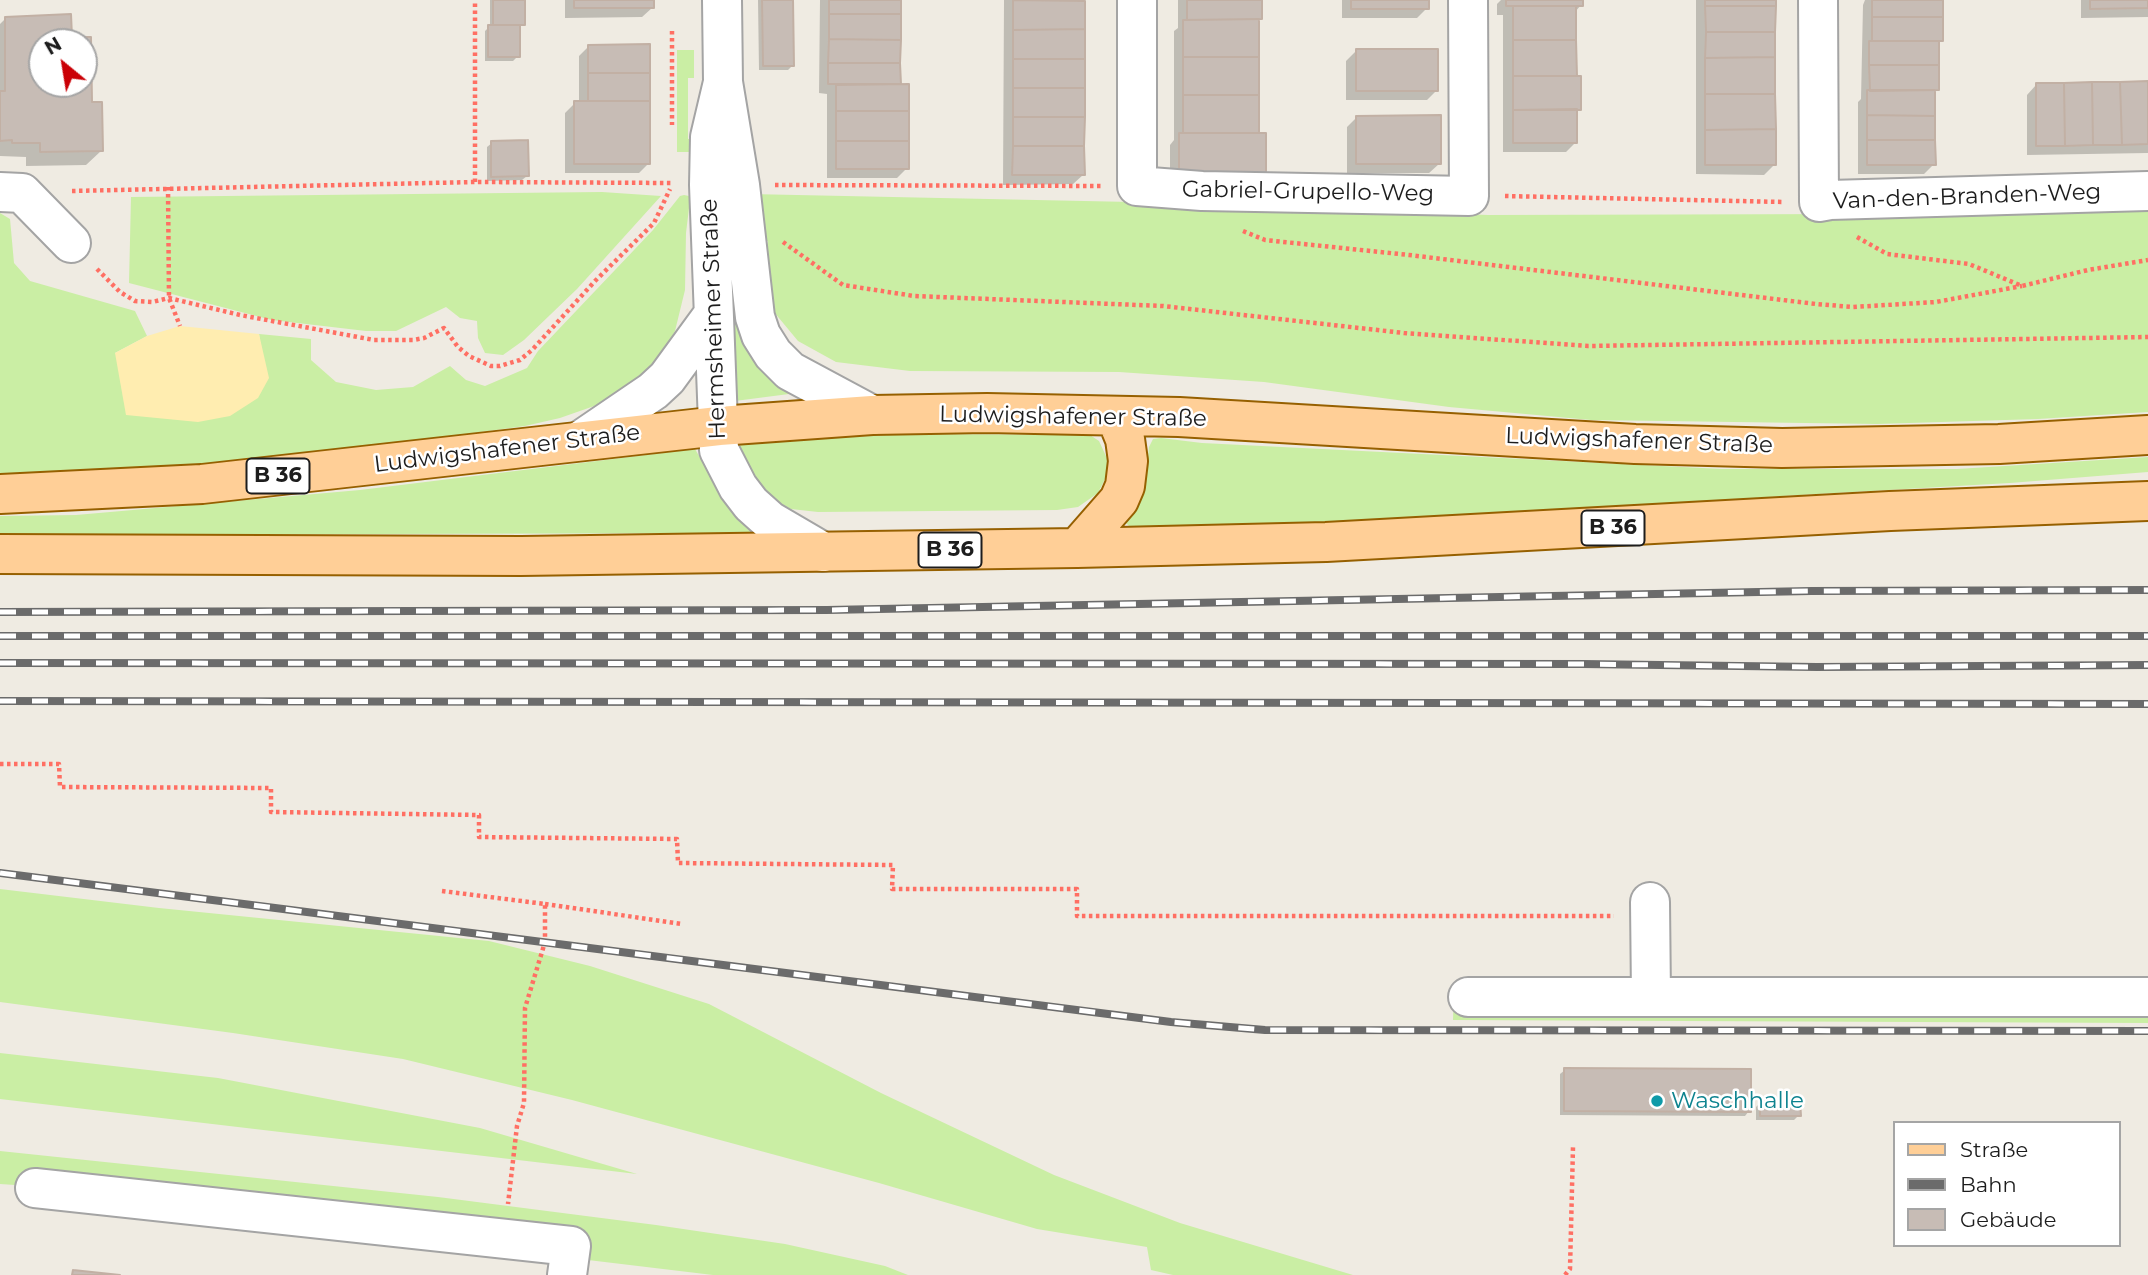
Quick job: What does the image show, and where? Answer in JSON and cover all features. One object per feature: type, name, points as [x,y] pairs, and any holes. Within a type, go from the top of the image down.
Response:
[{"type":"main road","name":"Ludwigshafener Straße","points":[[0,494],[215,482],[581,440],[719,426],[872,415],[987,413],[1179,417],[1635,444],[1782,448],[1999,444],[2148,435]]},
{"type":"main road","points":[[1077,548],[1119,500],[1125,486],[1128,473],[1126,450],[1116,416]]},
{"type":"main road","name":"B 36","points":[[0,554],[521,556],[1326,542],[1876,512],[2148,501]]},
{"type":"street","name":"Hermsheimer Straße","points":[[722,0],[723,82],[710,137],[707,184],[719,450],[727,469],[751,504],[770,521],[823,552]]},
{"type":"street","points":[[1137,0],[1137,186]]},
{"type":"street","points":[[1468,0],[1469,196]]},
{"type":"street","name":"Van-den-Branden-Weg","points":[[1818,0],[1825,201],[2148,191]]},
{"type":"street","name":"Hermsheimer Straße","points":[[707,184],[761,335],[773,354],[790,371],[872,415]]},
{"type":"street","name":"Gabriel-Grupello-Weg","points":[[1137,186],[1202,191],[1469,196]]},
{"type":"street","points":[[11,192],[71,243]]},
{"type":"street","points":[[581,440],[653,391],[667,378],[713,315]]},
{"type":"street","points":[[1650,909],[1651,997]]},
{"type":"street","points":[[1468,997],[2148,996]]},
{"type":"street","points":[[35,1188],[571,1246],[567,1275]]},
{"type":"path","points":[[475,0],[475,182]]},
{"type":"path","points":[[672,31],[672,128]]},
{"type":"path","points":[[673,169],[707,184]]},
{"type":"path","points":[[11,192],[475,182],[1137,186]]},
{"type":"path","points":[[71,243],[120,292],[135,301],[152,302],[169,298],[240,315],[374,340],[413,340],[424,338],[444,328],[469,356],[491,366],[520,360],[532,350],[596,280],[654,223],[707,184]]},
{"type":"path","points":[[168,187],[169,298],[180,326]]},
{"type":"path","points":[[1202,191],[1221,221],[1265,240],[1409,254],[1515,269],[1853,307],[1936,302],[2148,260]]},
{"type":"path","points":[[1469,196],[1825,201],[1830,213],[1849,233],[1887,254],[1969,264],[2022,286]]},
{"type":"path","points":[[772,235],[843,285],[914,296],[1163,306],[1418,334],[1588,346],[2148,337]]},
{"type":"path","points":[[0,764],[59,764],[60,787],[271,788],[271,813],[479,815],[479,837],[677,839],[678,863],[893,865],[892,889],[1077,889],[1077,916],[1650,909]]},
{"type":"path","points":[[442,891],[682,923]]},
{"type":"path","points":[[505,1239],[517,1126],[524,1103],[524,1008],[545,942],[545,904]]},
{"type":"path","points":[[1564,1275],[1570,1269],[1573,1147]]},
{"type":"green space","points":[[677,50],[694,50],[694,78],[688,78],[688,139],[694,139],[694,152],[677,152]]},
{"type":"green space","points":[[602,192],[661,196],[577,289],[524,340],[503,355],[485,353],[478,338],[477,321],[460,318],[446,307],[396,331],[366,331],[272,320],[129,283],[131,197]]},
{"type":"green space","points":[[749,194],[1180,203],[1488,215],[1856,214],[2148,203],[2148,412],[2038,419],[1877,424],[1591,420],[1449,407],[1264,382],[1119,372],[910,371],[836,362],[798,341],[769,306],[759,273],[768,241],[759,245]]},
{"type":"green space","points":[[680,196],[689,196],[690,200],[686,233],[685,290],[675,331],[656,367],[632,387],[597,405],[560,418],[525,426],[371,447],[245,461],[0,475],[0,213],[10,219],[14,263],[30,281],[135,311],[147,336],[115,353],[266,381],[259,334],[311,339],[311,360],[336,382],[376,390],[413,387],[450,366],[466,380],[485,386],[527,368],[538,351],[653,230]]},
{"type":"green space","points":[[728,220],[795,388],[789,394],[735,401]]},
{"type":"green space","points":[[906,434],[1090,435],[1099,441],[1111,467],[1098,493],[1078,507],[1057,510],[818,512],[791,509],[767,496],[737,456],[741,443]]},
{"type":"green space","points":[[1153,439],[1202,443],[1722,469],[1957,469],[2148,457],[2148,472],[1605,509],[1260,527],[1131,528],[1125,522],[1146,477],[1149,447]]},
{"type":"green space","points":[[695,449],[720,492],[753,533],[0,535],[0,516],[76,515],[360,490]]},
{"type":"green space","points":[[0,889],[489,941],[590,966],[709,1004],[881,1093],[1054,1175],[1180,1223],[1353,1275],[1173,1275],[1151,1270],[1147,1247],[1037,1229],[572,1100],[403,1059],[0,1002]]},
{"type":"green space","points":[[1454,990],[2148,1010],[2148,1023],[1453,1020]]},
{"type":"green space","points":[[0,1053],[218,1078],[480,1128],[637,1174],[0,1099]]},
{"type":"green space","points":[[0,1151],[438,1197],[656,1225],[785,1244],[885,1266],[908,1275],[713,1275],[588,1260],[30,1177],[15,1185],[0,1184]]},
{"type":"sand","points":[[180,326],[259,334],[269,378],[258,398],[230,416],[198,422],[126,415],[115,353],[147,336]]},
{"type":"building","points":[[493,0],[525,0],[525,25],[493,25]]},
{"type":"building","points":[[574,0],[654,0],[654,8],[574,8]]},
{"type":"building","points":[[762,0],[793,0],[794,66],[763,66]]},
{"type":"building","points":[[829,0],[901,0],[901,14],[829,14]]},
{"type":"building","points":[[1013,0],[1085,1],[1085,29],[1013,30]]},
{"type":"building","points":[[1187,0],[1262,0],[1262,19],[1187,20]]},
{"type":"building","points":[[1351,0],[1429,0],[1429,9],[1351,9]]},
{"type":"building","points":[[1506,0],[1583,0],[1583,6],[1506,6]]},
{"type":"building","points":[[1705,0],[1776,0],[1776,6],[1705,6]]},
{"type":"building","points":[[1872,0],[1943,0],[1943,17],[1872,17]]},
{"type":"building","points":[[2090,0],[2148,0],[2148,8],[2090,9]]},
{"type":"building","points":[[1513,6],[1576,6],[1576,40],[1513,40]]},
{"type":"building","points":[[1705,6],[1776,6],[1775,32],[1706,32]]},
{"type":"building","points":[[71,14],[72,28],[28,28],[28,98],[92,98],[92,102],[102,102],[103,151],[40,152],[40,143],[0,141],[0,91],[5,91],[5,17]]},
{"type":"building","points":[[829,14],[901,14],[901,40],[829,39]]},
{"type":"building","points":[[1872,17],[1943,17],[1943,41],[1872,41]]},
{"type":"building","points":[[1259,19],[1259,57],[1183,57],[1183,20]]},
{"type":"building","points":[[488,25],[520,25],[520,57],[488,57]]},
{"type":"building","points":[[1085,29],[1085,59],[1013,59],[1013,30]]},
{"type":"building","points":[[1706,32],[1775,32],[1775,57],[1705,58]]},
{"type":"building","points":[[829,39],[901,40],[900,63],[828,63]]},
{"type":"building","points":[[1513,40],[1576,40],[1577,76],[1513,76]]},
{"type":"building","points":[[1869,41],[1939,41],[1939,65],[1869,65]]},
{"type":"building","points":[[650,44],[650,73],[588,73],[588,45]]},
{"type":"building","points":[[1356,49],[1438,49],[1438,91],[1356,91]]},
{"type":"building","points":[[1183,57],[1259,57],[1259,95],[1183,95]]},
{"type":"building","points":[[1775,57],[1775,94],[1705,94],[1705,58]]},
{"type":"building","points":[[1013,59],[1085,59],[1085,88],[1013,88]]},
{"type":"building","points":[[828,63],[900,63],[901,84],[828,84]]},
{"type":"building","points":[[1869,65],[1939,65],[1939,90],[1870,91]]},
{"type":"building","points":[[588,73],[650,73],[650,101],[588,101]]},
{"type":"building","points":[[1513,76],[1581,76],[1581,110],[1513,110]]},
{"type":"building","points":[[2148,81],[2148,144],[2122,145],[2120,82]]},
{"type":"building","points":[[2092,82],[2093,145],[2065,146],[2064,83]]},
{"type":"building","points":[[2092,82],[2120,82],[2122,145],[2093,145]]},
{"type":"building","points":[[2036,83],[2064,83],[2065,146],[2036,146]]},
{"type":"building","points":[[909,84],[909,111],[836,111],[836,85]]},
{"type":"building","points":[[1013,88],[1085,88],[1085,117],[1013,117]]},
{"type":"building","points":[[1867,90],[1935,90],[1935,116],[1867,115]]},
{"type":"building","points":[[1705,94],[1775,94],[1776,129],[1705,130]]},
{"type":"building","points":[[1183,95],[1259,95],[1259,133],[1183,133]]},
{"type":"building","points":[[574,101],[650,101],[650,164],[574,164]]},
{"type":"building","points":[[1577,109],[1577,143],[1513,143],[1513,110]]},
{"type":"building","points":[[836,111],[909,111],[909,141],[836,141]]},
{"type":"building","points":[[1441,115],[1441,164],[1356,164],[1356,116]]},
{"type":"building","points":[[1867,115],[1935,116],[1935,140],[1867,140]]},
{"type":"building","points":[[1013,117],[1085,117],[1084,146],[1013,146]]},
{"type":"building","points":[[1776,129],[1776,165],[1705,165],[1705,130]]},
{"type":"building","points":[[1179,133],[1266,133],[1266,175],[1179,176]]},
{"type":"building","points":[[528,140],[529,176],[491,177],[491,141]]},
{"type":"building","points":[[1867,140],[1935,140],[1936,165],[1867,165]]},
{"type":"building","points":[[836,141],[909,141],[909,169],[836,169]]},
{"type":"building","points":[[1013,146],[1084,146],[1085,175],[1012,175]]},
{"type":"building","name":"Waschhalle","points":[[1564,1068],[1751,1069],[1751,1112],[1564,1111]]},
{"type":"building","points":[[1800,1100],[1801,1116],[1760,1116],[1760,1101]]},
{"type":"building","points":[[73,1270],[120,1275],[72,1275]]},
{"type":"railway","points":[[0,612],[827,610],[1811,591],[2148,590]]},
{"type":"railway","points":[[0,636],[2148,636]]},
{"type":"railway","points":[[0,663],[1582,664],[1817,667],[2148,665]]},
{"type":"railway","points":[[0,701],[2148,704]]},
{"type":"railway","points":[[0,873],[1171,1022],[1265,1030],[2148,1031]]},
{"type":"place","name":"Waschhalle","points":[[1657,1101]]}]
